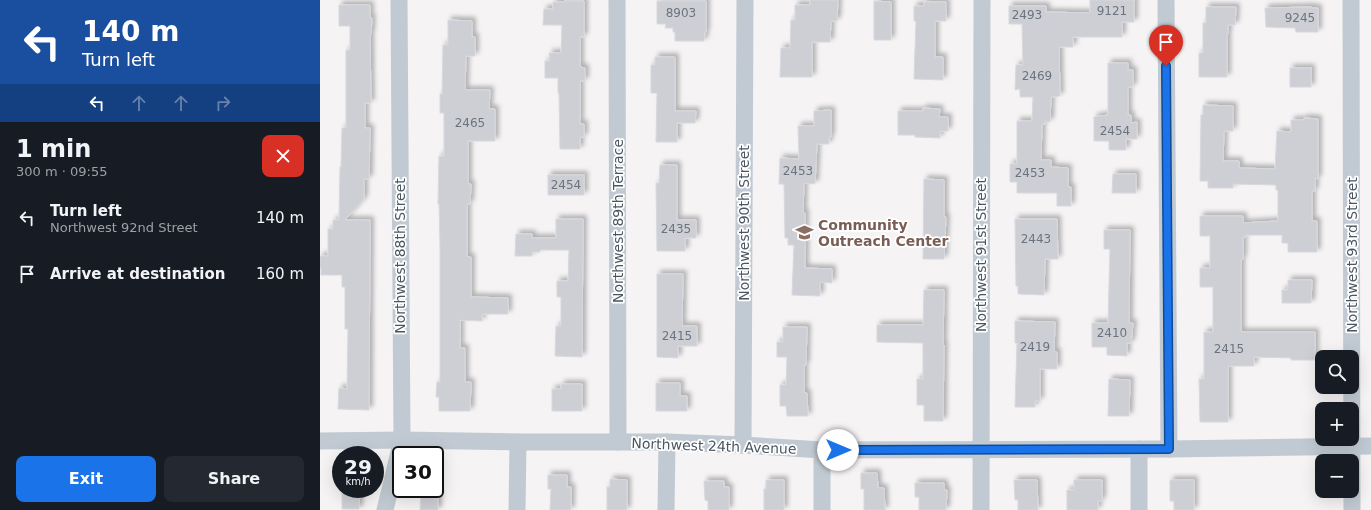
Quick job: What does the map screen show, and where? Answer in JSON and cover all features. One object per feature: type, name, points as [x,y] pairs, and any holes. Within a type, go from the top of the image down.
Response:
[{"type":"street","name":"Northwest 88th Street","points":[[385,510],[402,440],[399,0]]},
{"type":"street","name":"Northwest 89th Terrace","points":[[617,0],[618,442]]},
{"type":"street","name":"Northwest 90th Street","points":[[743,445],[745,0]]},
{"type":"street","name":"Northwest 91st Street","points":[[981,510],[982,0]]},
{"type":"street","points":[[1166,0],[1169,449]]},
{"type":"street","name":"Northwest 93rd Street","points":[[1351,0],[1353,402]]},
{"type":"street","name":"Northwest 24th Avenue","points":[[320,441],[402,440],[667,442],[822,450],[1169,449],[1353,446]]},
{"type":"street","points":[[517,510],[518,442]]},
{"type":"street","points":[[666,510],[667,442]]},
{"type":"street","name":"Northwest 93rd Street","points":[[1352,510],[1353,446]]},
{"type":"street","name":"Northwest 24th Avenue","points":[[1359,446],[1371,446]]},
{"type":"street","points":[[1139,449],[1139,510]]},
{"type":"street","points":[[822,450],[822,510]]},
{"type":"building","points":[[810,0],[838,0],[837,21],[831,21],[830,42],[812,42],[812,77],[780,77],[781,48],[790,48],[791,20],[795,20],[795,5],[810,5]]},
{"type":"building","points":[[1090,0],[1134,0],[1134,22],[1122,22],[1122,37],[1073,37],[1073,47],[1059,47],[1060,96],[1051,97],[1050,122],[1045,121],[1045,124],[1042,124],[1041,160],[1051,160],[1051,167],[1068,168],[1068,187],[1071,187],[1071,206],[1057,206],[1057,193],[1017,193],[1017,182],[1010,182],[1010,164],[1017,164],[1017,121],[1032,121],[1033,97],[1020,97],[1020,89],[1015,90],[1016,65],[1023,65],[1022,24],[1009,24],[1009,6],[1046,6],[1046,12],[1090,13]]},
{"type":"building","points":[[584,1],[584,37],[580,37],[580,67],[585,68],[585,81],[580,81],[580,124],[584,124],[584,137],[580,137],[580,149],[560,149],[558,78],[545,78],[545,61],[550,61],[549,53],[561,53],[562,25],[543,25],[544,9],[553,9],[553,2]]},
{"type":"building","points":[[657,1],[706,1],[706,32],[704,41],[675,41],[675,32],[673,32],[673,28],[665,28],[666,24],[657,24]]},
{"type":"building","points":[[874,1],[891,2],[891,40],[874,40]]},
{"type":"building","points":[[924,2],[946,2],[946,21],[935,21],[935,57],[943,57],[943,80],[914,79],[916,21],[914,21],[914,6],[924,6]]},
{"type":"building","points":[[339,5],[370,5],[370,18],[372,18],[370,34],[371,103],[365,103],[365,128],[370,128],[369,179],[364,179],[364,199],[345,220],[370,220],[369,410],[338,409],[339,388],[347,389],[348,329],[345,329],[345,287],[342,287],[342,275],[321,275],[320,268],[320,256],[328,256],[328,229],[333,229],[333,220],[339,220],[342,128],[346,128],[346,50],[350,50],[350,26],[339,26]]},
{"type":"building","points":[[1206,7],[1236,7],[1235,25],[1228,25],[1227,77],[1199,77],[1199,53],[1203,53],[1203,23],[1206,23]]},
{"type":"building","points":[[1265,8],[1318,8],[1318,32],[1296,32],[1295,28],[1266,27]]},
{"type":"building","points":[[448,20],[472,21],[472,37],[475,37],[475,56],[466,56],[465,90],[490,90],[489,109],[495,109],[495,141],[468,141],[468,184],[471,184],[470,204],[467,204],[467,257],[471,257],[471,297],[508,298],[508,314],[482,314],[482,321],[460,320],[460,348],[465,348],[465,382],[471,382],[470,411],[439,411],[439,397],[436,397],[437,382],[440,382],[440,245],[438,204],[439,156],[444,156],[444,113],[440,113],[440,94],[442,94],[443,45],[448,45]]},
{"type":"building","points":[[655,57],[675,57],[675,111],[696,111],[695,123],[677,123],[677,142],[656,142],[657,93],[651,93],[651,65],[655,65]]},
{"type":"building","points":[[1108,63],[1128,63],[1128,70],[1133,70],[1133,87],[1128,87],[1128,115],[1131,115],[1131,123],[1137,122],[1137,139],[1126,139],[1126,150],[1109,150],[1109,141],[1094,141],[1094,117],[1108,115]]},
{"type":"building","points":[[1290,68],[1311,68],[1311,87],[1290,87]]},
{"type":"building","points":[[1203,105],[1233,106],[1233,131],[1224,131],[1223,161],[1239,161],[1239,168],[1275,169],[1277,131],[1291,132],[1291,120],[1304,120],[1304,118],[1318,119],[1318,179],[1315,178],[1315,191],[1312,191],[1312,221],[1317,221],[1317,252],[1288,252],[1288,243],[1282,243],[1282,235],[1246,235],[1246,237],[1243,237],[1243,259],[1241,259],[1241,332],[1315,332],[1315,360],[1254,357],[1254,366],[1228,366],[1228,422],[1200,422],[1199,379],[1204,379],[1204,332],[1213,332],[1213,287],[1200,287],[1200,268],[1210,268],[1210,236],[1200,236],[1200,216],[1243,216],[1243,223],[1278,221],[1278,190],[1276,190],[1276,185],[1233,184],[1233,188],[1208,188],[1208,181],[1200,181],[1201,115],[1203,115]]},
{"type":"building","points":[[923,108],[940,109],[939,117],[948,117],[948,131],[940,131],[940,138],[915,137],[915,135],[898,135],[898,111],[923,111]]},
{"type":"building","points":[[831,110],[831,137],[829,137],[829,144],[817,144],[815,184],[804,183],[803,212],[805,213],[805,268],[832,269],[832,283],[820,282],[820,296],[792,295],[794,245],[788,245],[788,238],[785,238],[784,184],[779,184],[780,158],[799,159],[798,126],[814,126],[814,111]]},
{"type":"building","points":[[660,165],[677,165],[677,220],[696,220],[696,238],[685,238],[685,251],[657,251],[656,183],[659,183]]},
{"type":"building","points":[[1113,174],[1136,174],[1136,193],[1112,193]]},
{"type":"building","points":[[548,175],[584,175],[584,195],[548,195]]},
{"type":"building","points":[[924,179],[944,180],[944,217],[946,217],[944,259],[923,259]]},
{"type":"building","points":[[556,219],[583,219],[582,357],[555,356],[556,326],[561,326],[561,297],[557,297],[557,281],[568,281],[569,250],[540,250],[540,252],[532,252],[532,256],[515,256],[516,234],[532,234],[532,238],[556,238]]},
{"type":"building","points":[[1015,219],[1057,219],[1058,259],[1045,259],[1044,295],[1018,294],[1018,286],[1016,286]]},
{"type":"building","points":[[1104,230],[1130,230],[1129,323],[1133,323],[1131,343],[1127,343],[1127,356],[1107,355],[1107,347],[1092,347],[1092,323],[1108,323],[1110,249],[1104,249]]},
{"type":"building","points":[[657,274],[683,274],[682,326],[697,326],[697,346],[678,346],[678,358],[657,357]]},
{"type":"building","points":[[1288,280],[1312,280],[1311,303],[1282,303],[1282,290],[1288,290]]},
{"type":"building","points":[[924,290],[944,290],[943,421],[924,421],[924,405],[917,405],[917,379],[923,379],[923,343],[877,342],[877,325],[923,325]]},
{"type":"building","points":[[1015,321],[1055,322],[1054,352],[1057,352],[1057,369],[1040,369],[1040,401],[1035,401],[1035,407],[1015,407],[1017,343],[1015,343]]},
{"type":"building","points":[[783,327],[807,327],[806,365],[804,365],[804,393],[807,393],[808,416],[787,416],[786,406],[780,406],[780,385],[786,385],[787,357],[777,357],[777,342],[783,342]]},
{"type":"building","points":[[1109,379],[1130,380],[1129,416],[1108,416]]},
{"type":"building","points":[[656,383],[680,383],[680,396],[687,396],[687,411],[656,411]]},
{"type":"building","points":[[561,384],[582,384],[582,411],[552,411],[552,389],[561,389]]},
{"type":"building","points":[[861,473],[877,473],[878,488],[884,488],[885,510],[864,510],[864,489],[861,489]]},
{"type":"building","points":[[548,475],[567,475],[567,487],[571,487],[571,510],[550,510],[551,489],[548,489]]},
{"type":"building","points":[[610,479],[627,480],[627,510],[607,510],[607,487],[610,487]]},
{"type":"building","points":[[766,480],[784,480],[784,510],[764,510],[764,489],[766,489]]},
{"type":"building","points":[[1014,480],[1037,480],[1038,510],[1018,510],[1018,500],[1015,500]]},
{"type":"building","points":[[1074,480],[1102,480],[1102,501],[1098,501],[1098,510],[1067,510],[1067,490],[1074,490]]},
{"type":"building","points":[[1170,480],[1194,480],[1194,510],[1174,510],[1174,501],[1170,501]]},
{"type":"building","points":[[704,481],[724,481],[724,487],[729,487],[729,510],[708,510],[708,501],[705,500]]},
{"type":"building","points":[[915,483],[944,483],[944,490],[947,490],[946,510],[919,510],[919,497],[915,497]]},
{"type":"building","points":[[342,498],[360,498],[359,509],[342,509]]},
{"type":"building","points":[[421,498],[438,498],[438,510],[420,510]]},
{"type":"place","name":"Community Outreach Center","points":[[805,233]]},
{"type":"route","points":[[838,450],[1169,449],[1166,66]]}]
